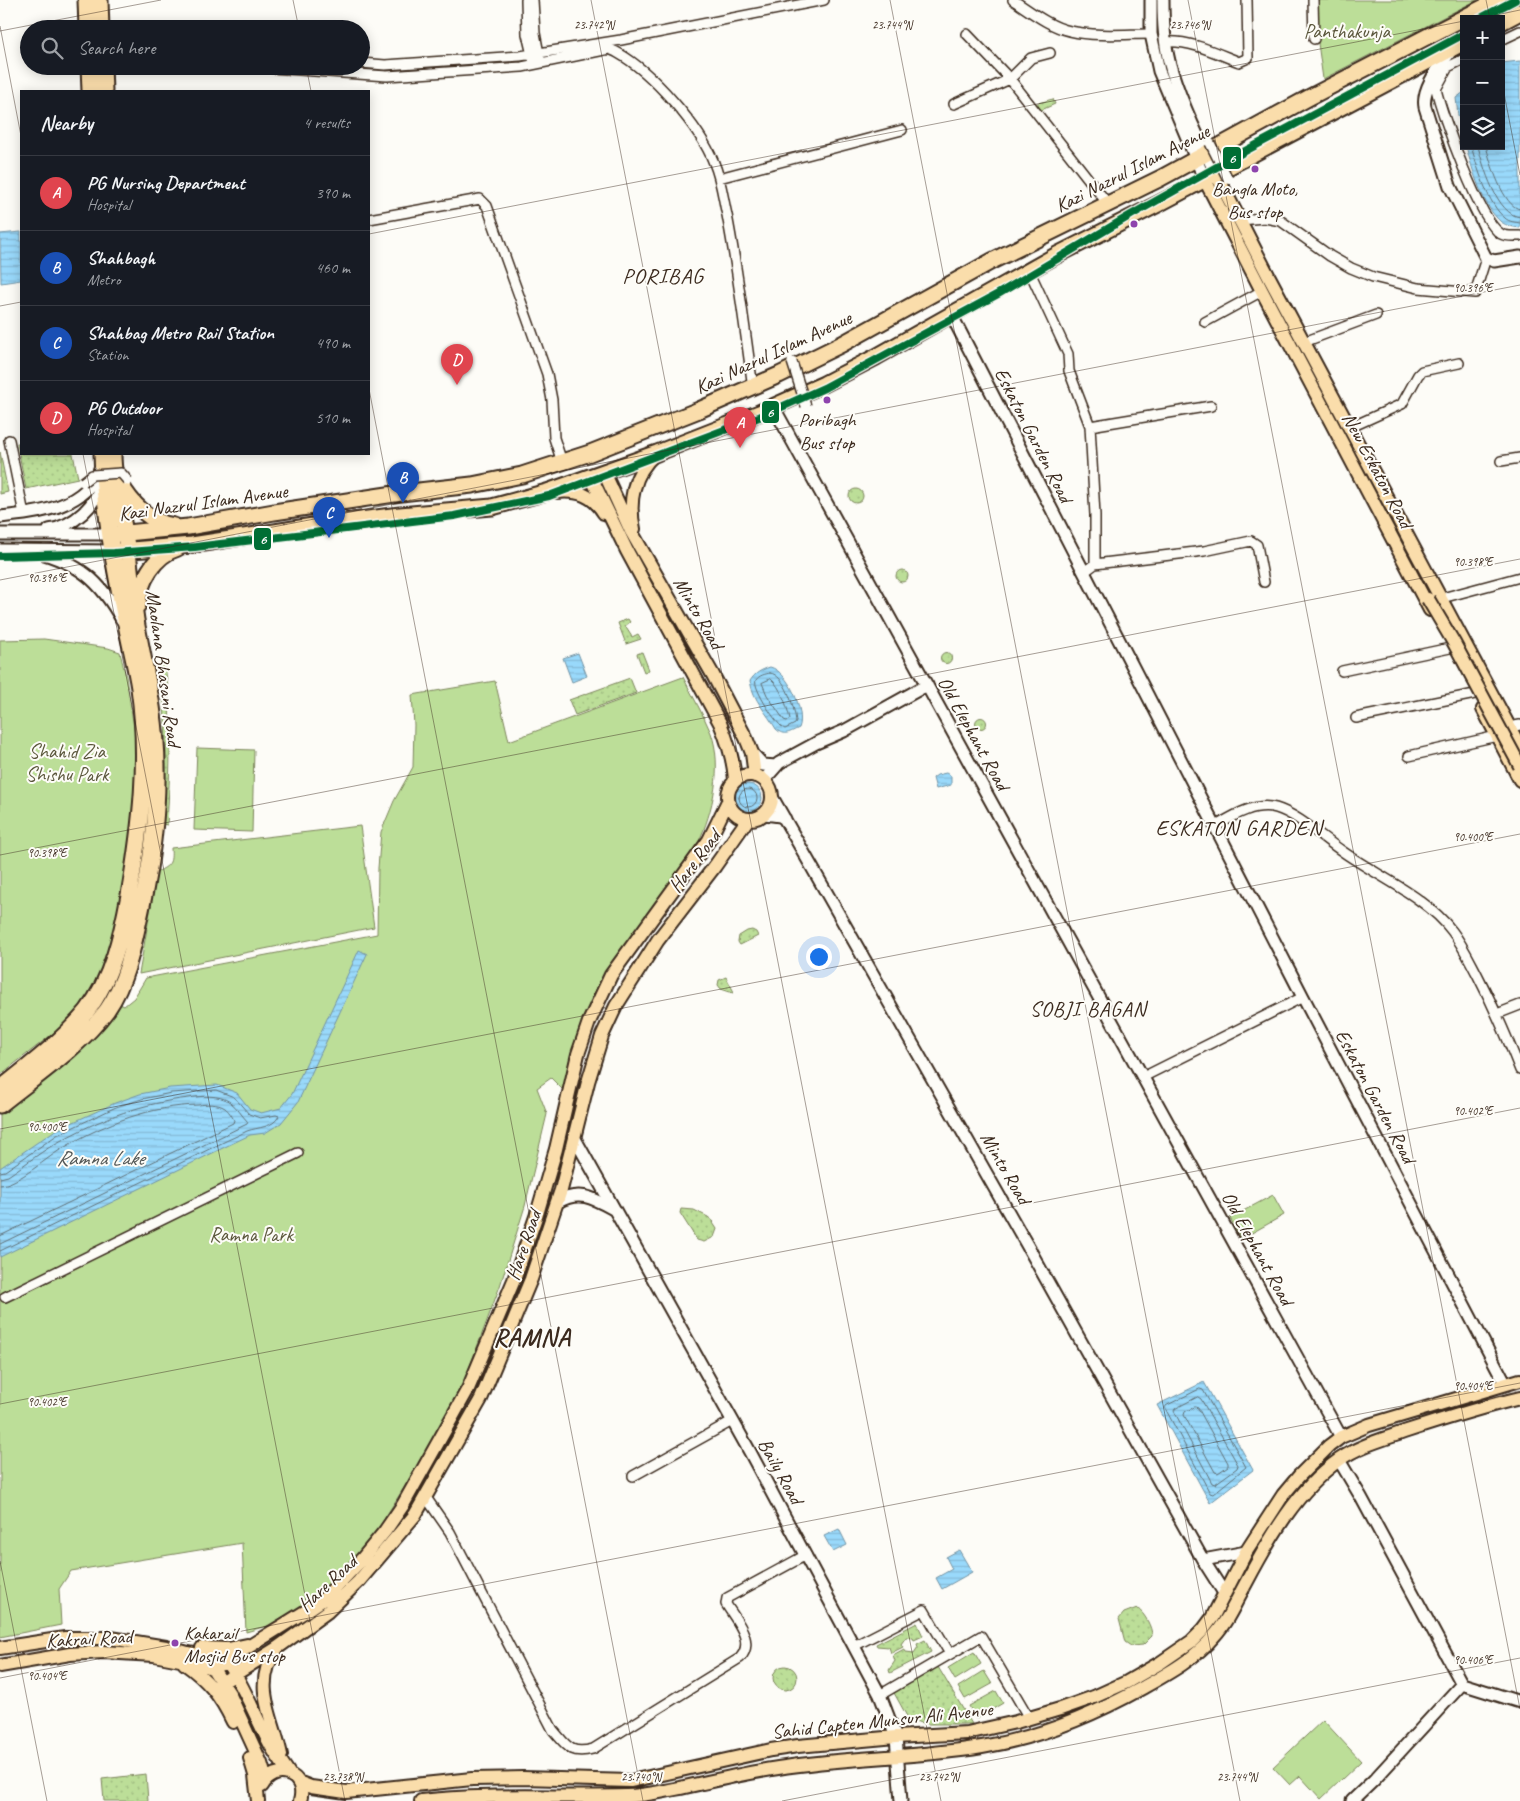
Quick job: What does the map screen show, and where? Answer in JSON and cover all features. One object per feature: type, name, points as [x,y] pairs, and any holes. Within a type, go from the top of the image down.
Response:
[{"type":"highway","points":[[86,0],[87,20]]},
{"type":"highway","points":[[100,0],[101,20]]},
{"type":"highway","name":"Kazi Nazrul Islam Avenue","points":[[119,542],[188,527],[274,512],[401,493],[472,485],[522,475],[590,453],[753,388],[842,344],[992,261],[1161,178],[1203,151],[1498,0]]},
{"type":"highway","points":[[1505,20],[1520,12]]},
{"type":"highway","name":"Kazi Nazrul Islam Avenue","points":[[119,542],[192,545],[400,515],[492,507],[547,492],[657,453],[824,384],[1029,270],[1158,204],[1216,181],[1459,44]]},
{"type":"highway","points":[[89,75],[90,90]]},
{"type":"highway","points":[[103,75],[104,90]]},
{"type":"highway","points":[[590,453],[597,474]]},
{"type":"highway","points":[[108,458],[126,494],[141,510],[157,521],[169,525],[188,527]]},
{"type":"highway","name":"Maolana Bhasani Road","points":[[0,1089],[44,1054],[87,1010],[96,998],[108,973],[126,912],[141,815],[145,762],[132,628],[108,458]]},
{"type":"highway","points":[[132,628],[141,588],[157,560],[174,549],[192,545]]},
{"type":"highway","name":"Maolana Bhasani Road","points":[[0,1105],[82,1038],[98,1022],[116,994],[133,946],[152,842],[157,768],[154,717],[145,661],[132,628]]},
{"type":"main road","points":[[1151,0],[1151,34],[1159,71],[1203,151]]},
{"type":"main road","points":[[1163,0],[1169,62],[1216,181]]},
{"type":"main road","points":[[1459,44],[1429,85],[1424,100],[1450,186],[1486,258],[1494,261],[1520,257]]},
{"type":"main road","name":"New Eskaton Road","points":[[1216,181],[1239,220],[1263,284],[1316,393],[1364,484],[1416,568],[1442,598],[1515,726],[1520,748]]},
{"type":"main road","name":"New Eskaton Road","points":[[1216,181],[1235,239],[1263,284],[1304,342],[1328,386],[1376,478],[1416,568],[1420,588],[1520,780]]},
{"type":"main road","points":[[1158,204],[1170,201],[1192,189],[1200,190],[1205,193],[1228,232],[1235,239]]},
{"type":"main road","name":"Eskaton Garden Road","points":[[951,314],[1303,997],[1505,1383]]},
{"type":"main road","points":[[1316,393],[1328,386]]},
{"type":"main road","name":"Old Elephant Road","points":[[773,406],[1341,1437]]},
{"type":"main road","points":[[547,492],[571,490],[592,500],[602,510],[621,547],[633,548],[632,498],[638,476],[646,463],[657,453]]},
{"type":"main road","points":[[0,517],[24,514],[72,501],[97,478],[108,458]]},
{"type":"main road","points":[[33,533],[55,529],[72,521],[86,510],[96,498],[108,458]]},
{"type":"main road","name":"Minto Road","points":[[597,474],[720,723],[729,746],[735,781]]},
{"type":"main road","name":"Kazi Nazrul Islam Avenue","points":[[0,534],[33,533],[119,542]]},
{"type":"main road","name":"Kazi Nazrul Islam Avenue","points":[[0,550],[34,551],[119,542]]},
{"type":"main road","name":"Minto Road","points":[[633,548],[713,676],[746,738],[759,778]]},
{"type":"main road","points":[[34,551],[59,558],[86,574],[112,602],[132,628]]},
{"type":"main road","points":[[1420,588],[1458,651],[1520,766]]},
{"type":"main road","points":[[261,1792],[261,1763],[223,1682],[213,1669],[306,1612],[324,1598],[386,1531],[403,1505],[471,1381],[500,1315],[524,1252],[556,1149],[578,1054],[611,975],[709,840],[728,801],[729,790],[735,781],[741,777],[759,778],[816,743],[844,731],[927,685]]},
{"type":"main road","points":[[1506,754],[1520,748]]},
{"type":"main road","points":[[752,753],[764,765],[776,766]]},
{"type":"main road","points":[[728,801],[735,814],[748,820],[765,814],[772,803],[772,797],[770,788],[759,778]]},
{"type":"main road","name":"Minto Road","points":[[772,797],[1028,1245],[1203,1560],[1224,1592]]},
{"type":"main road","points":[[765,814],[774,814],[786,819]]},
{"type":"main road","name":"Hare Road","points":[[223,1682],[277,1648],[327,1612],[360,1581],[415,1516],[481,1399],[531,1279],[558,1202],[588,1082],[602,1036],[616,1006],[658,940],[748,820]]},
{"type":"main road","name":"Baily Road","points":[[574,1137],[806,1555],[880,1694],[896,1737],[901,1801]]},
{"type":"main road","points":[[558,1202],[569,1196],[584,1196],[616,1210]]},
{"type":"main road","name":"Sahid Capten Munsur Ali Avenue","points":[[421,1801],[460,1796],[653,1797],[776,1768],[984,1747],[1015,1740],[1078,1720],[1129,1688],[1192,1641],[1203,1630],[1212,1618],[1246,1552],[1283,1495],[1316,1457],[1341,1437],[1369,1425],[1520,1380]]},
{"type":"main road","name":"Sahid Capten Munsur Ali Avenue","points":[[294,1778],[311,1787],[346,1792],[472,1779],[524,1778],[631,1781],[771,1750],[896,1737],[967,1733],[1029,1718],[1129,1688],[1168,1673],[1207,1644],[1223,1626],[1259,1558],[1285,1517],[1313,1482],[1339,1460],[1356,1450],[1396,1434],[1487,1406],[1520,1398]]},
{"type":"main road","points":[[443,1434],[456,1443]]},
{"type":"main road","points":[[1339,1460],[1462,1684],[1520,1702]]},
{"type":"main road","points":[[1203,1560],[1246,1552]]},
{"type":"main road","points":[[1224,1592],[1236,1601]]},
{"type":"main road","name":"Kakrail Road","points":[[0,1648],[40,1641],[82,1638],[112,1638],[166,1647]]},
{"type":"main road","points":[[166,1647],[228,1649],[258,1641]]},
{"type":"main road","points":[[166,1647],[226,1661],[270,1744],[294,1778],[302,1793],[300,1801]]},
{"type":"main road","points":[[277,1648],[268,1663],[265,1695],[282,1763]]},
{"type":"main road","name":"Kakrail Road","points":[[0,1666],[70,1654],[103,1652],[154,1655],[213,1669]]},
{"type":"main road","points":[[180,1660],[207,1681],[226,1707],[251,1761],[261,1792]]},
{"type":"main road","points":[[1352,1801],[1374,1780],[1462,1684]]},
{"type":"main road","points":[[261,1792],[277,1773],[294,1778]]},
{"type":"street","points":[[526,0],[528,34],[538,64]]},
{"type":"street","points":[[533,0],[535,54]]},
{"type":"street","points":[[370,64],[385,65],[535,54],[621,40],[824,0]]},
{"type":"street","points":[[1013,0],[1051,24],[1070,31],[1104,35],[1151,34]]},
{"type":"street","points":[[1166,42],[1175,41],[1201,47],[1239,62],[1248,58],[1247,0]]},
{"type":"street","points":[[1313,0],[1314,39]]},
{"type":"street","points":[[1505,38],[1520,30]]},
{"type":"street","points":[[967,34],[1010,79],[1108,204]]},
{"type":"street","points":[[364,75],[387,76],[486,70],[538,64],[610,49],[621,40]]},
{"type":"street","points":[[594,43],[610,49],[633,64],[668,96],[685,115],[709,152],[719,178],[730,232],[753,388]]},
{"type":"street","points":[[954,104],[1010,79],[1030,58],[1050,53]]},
{"type":"street","points":[[1462,60],[1448,67],[1436,89],[1440,106],[1467,176],[1487,217],[1500,233],[1507,236],[1520,236]]},
{"type":"street","points":[[719,178],[902,130]]},
{"type":"street","points":[[370,219],[480,199],[487,206],[547,374],[552,400],[554,438],[562,462]]},
{"type":"street","points":[[1239,220],[1266,218],[1282,221],[1330,256],[1351,268],[1373,277],[1418,288],[1475,292],[1486,258]]},
{"type":"street","name":"Eskaton Garden Road","points":[[1029,270],[1068,354],[1069,371],[1090,426],[1095,515],[1095,564]]},
{"type":"street","points":[[1205,322],[1263,284]]},
{"type":"street","points":[[1304,342],[1376,315]]},
{"type":"street","points":[[792,362],[806,406]]},
{"type":"street","points":[[1349,428],[1402,404],[1418,375],[1422,372],[1459,363]]},
{"type":"street","points":[[1090,426],[1212,406]]},
{"type":"street","points":[[9,440],[24,514]]},
{"type":"street","points":[[1502,461],[1520,458]]},
{"type":"street","points":[[83,482],[92,475],[121,473],[128,481]]},
{"type":"street","points":[[1364,484],[1376,478]]},
{"type":"street","points":[[1084,572],[1095,564],[1204,551],[1251,542],[1257,545],[1264,582]]},
{"type":"street","points":[[1442,598],[1520,577]]},
{"type":"street","points":[[1342,671],[1450,648]]},
{"type":"street","points":[[1356,718],[1475,694]]},
{"type":"street","points":[[1409,756],[1497,736]]},
{"type":"street","points":[[1216,826],[1237,814],[1254,808],[1276,808],[1302,822],[1343,852],[1435,912],[1457,937],[1497,1014],[1520,1070]]},
{"type":"street","points":[[1142,1077],[1303,997]]},
{"type":"street","points":[[1497,1014],[1520,1006]]},
{"type":"street","points":[[5,1297],[298,1153]]},
{"type":"street","points":[[633,1476],[732,1421]]},
{"type":"street","points":[[426,1496],[450,1532],[554,1730],[570,1750],[581,1752],[593,1749],[740,1658],[746,1648],[747,1640],[726,1604],[727,1598],[806,1555]]},
{"type":"street","points":[[854,1646],[924,1610],[950,1654]]},
{"type":"street","points":[[880,1694],[981,1636],[1029,1718]]},
{"type":"green space","name":"Panthakunja","points":[[1312,0],[1477,0],[1323,79]]},
{"type":"green space","points":[[1053,99],[1055,104],[1039,111],[1034,104]]},
{"type":"green space","points":[[17,443],[20,443],[20,455],[73,455],[78,478],[26,489]]},
{"type":"green space","points":[[0,452],[8,492],[0,494]]},
{"type":"green space","points":[[856,489],[861,491],[863,496],[861,501],[856,503],[851,501],[849,496],[851,491]]},
{"type":"green space","points":[[902,570],[908,576],[902,582],[896,576]]},
{"type":"green space","points":[[628,619],[630,622],[625,626],[632,637],[638,634],[641,639],[626,644],[618,623]]},
{"type":"green space","name":"Shahid Zia Shishu Park","points":[[44,639],[108,648],[120,652],[136,741],[137,799],[119,919],[100,977],[85,1003],[55,1032],[0,1075],[0,640]]},
{"type":"green space","points":[[642,652],[649,670],[644,672],[637,654]]},
{"type":"green space","points":[[946,652],[952,658],[946,664],[940,658]]},
{"type":"green space","points":[[159,665],[165,665],[170,725],[167,825],[163,824],[166,744]]},
{"type":"green space","name":"Ramna Park","points":[[683,677],[708,726],[715,746],[715,789],[708,817],[698,843],[607,974],[565,1090],[551,1078],[537,1088],[547,1114],[525,1206],[500,1286],[462,1387],[431,1445],[381,1524],[357,1556],[327,1586],[299,1608],[267,1626],[246,1632],[242,1543],[71,1571],[59,1589],[61,1625],[0,1637],[0,1113],[79,1049],[108,1020],[120,1004],[124,1006],[134,998],[146,978],[377,934],[378,868],[381,832],[394,801],[413,767],[414,725],[412,695],[495,681],[509,741]]},
{"type":"green space","points":[[630,678],[636,693],[575,715],[569,700]]},
{"type":"green space","points":[[981,717],[987,723],[981,729],[975,723]]},
{"type":"green space","points":[[197,748],[254,750],[252,832],[194,830]]},
{"type":"green space","points":[[360,826],[374,927],[139,974],[157,872],[165,868],[169,863],[171,848]]},
{"type":"green space","points":[[752,930],[758,936],[740,945],[738,942],[739,936]]},
{"type":"green space","points":[[726,977],[733,993],[721,989],[718,985],[719,980]]},
{"type":"green space","points":[[1273,1195],[1284,1215],[1241,1239],[1230,1218]]},
{"type":"green space","points":[[681,1209],[694,1210],[714,1222],[717,1229],[714,1237],[704,1242],[697,1240],[680,1213]]},
{"type":"green space","points":[[1137,1608],[1148,1621],[1152,1636],[1143,1645],[1131,1646],[1125,1642],[1119,1619],[1124,1613]]},
{"type":"green space","points":[[917,1623],[923,1636],[914,1640],[913,1638],[906,1637],[901,1644],[903,1647],[891,1653],[889,1647],[877,1646],[876,1644]]},
{"type":"green space","points":[[925,1640],[931,1652],[890,1673],[889,1670],[895,1661],[893,1655],[904,1649],[906,1652],[914,1653],[918,1647],[917,1644]]},
{"type":"green space","points":[[974,1652],[981,1664],[955,1680],[948,1668]]},
{"type":"green space","points":[[785,1666],[793,1670],[797,1678],[793,1686],[785,1690],[777,1686],[773,1678],[777,1670]]},
{"type":"green space","points":[[938,1667],[972,1724],[928,1724],[909,1720],[893,1691]]},
{"type":"green space","points":[[984,1671],[992,1684],[965,1699],[958,1687]]},
{"type":"green space","points":[[996,1691],[1003,1703],[976,1719],[969,1706]]},
{"type":"green space","points":[[1323,1720],[1361,1761],[1321,1799],[1300,1776],[1290,1785],[1273,1767]]},
{"type":"green space","points":[[146,1774],[148,1801],[104,1801],[102,1779]]},
{"type":"water","points":[[1520,61],[1520,228],[1501,222],[1489,207],[1475,176],[1467,150],[1505,150],[1505,63]]},
{"type":"water","points":[[1460,95],[1460,122],[1458,115],[1456,98]]},
{"type":"water","points":[[20,232],[20,280],[1,283],[0,234]]},
{"type":"water","points":[[578,653],[587,676],[572,682],[563,658]]},
{"type":"water","points":[[770,667],[777,670],[783,676],[798,703],[801,721],[799,728],[787,733],[782,733],[776,729],[757,700],[750,681],[761,671]]},
{"type":"water","points":[[946,773],[951,776],[951,785],[936,789],[933,778]]},
{"type":"water","points":[[748,784],[758,788],[762,798],[758,808],[748,812],[738,808],[734,798],[738,788]]},
{"type":"water","name":"Ramna Lake","points":[[359,950],[367,954],[298,1102],[281,1123],[265,1133],[250,1135],[231,1144],[0,1257],[0,1168],[54,1131],[115,1103],[140,1094],[170,1088],[217,1085],[237,1093],[250,1109],[261,1113],[281,1108],[292,1094]]},
{"type":"water","points":[[1204,1382],[1253,1470],[1210,1503],[1157,1405]]},
{"type":"water","points":[[839,1529],[847,1545],[833,1552],[824,1536]]},
{"type":"water","points":[[959,1550],[972,1572],[942,1589],[936,1578],[952,1569],[946,1557]]},
{"type":"transit line","name":"6","points":[[1487,15],[1515,0]]},
{"type":"transit line","name":"6","points":[[0,556],[114,553],[195,547],[454,516],[549,496],[759,417],[824,388],[998,294],[1131,215],[1247,150],[1460,36]]},
{"type":"place","name":"Bangla Moto, Bus stop","points":[[1255,169]]},
{"type":"place","name":"PG Outdoor","points":[[457,385]]},
{"type":"place","name":"Poribagh Bus stop","points":[[827,400]]},
{"type":"place","name":"PG Nursing Department","points":[[740,448]]},
{"type":"place","name":"Shahbagh","points":[[403,503]]},
{"type":"place","name":"Shahbag Metro Rail Station","points":[[329,538]]},
{"type":"place","name":"Kakarail Mosjid Bus stop","points":[[175,1643]]},
{"type":"district","name":"PORIBAG","points":[[663,275]]},
{"type":"district","name":"ESKATON GARDEN","points":[[1239,827]]},
{"type":"district","name":"SOBJI BAGAN","points":[[1088,1009]]},
{"type":"district","name":"RAMNA","points":[[532,1337]]}]
